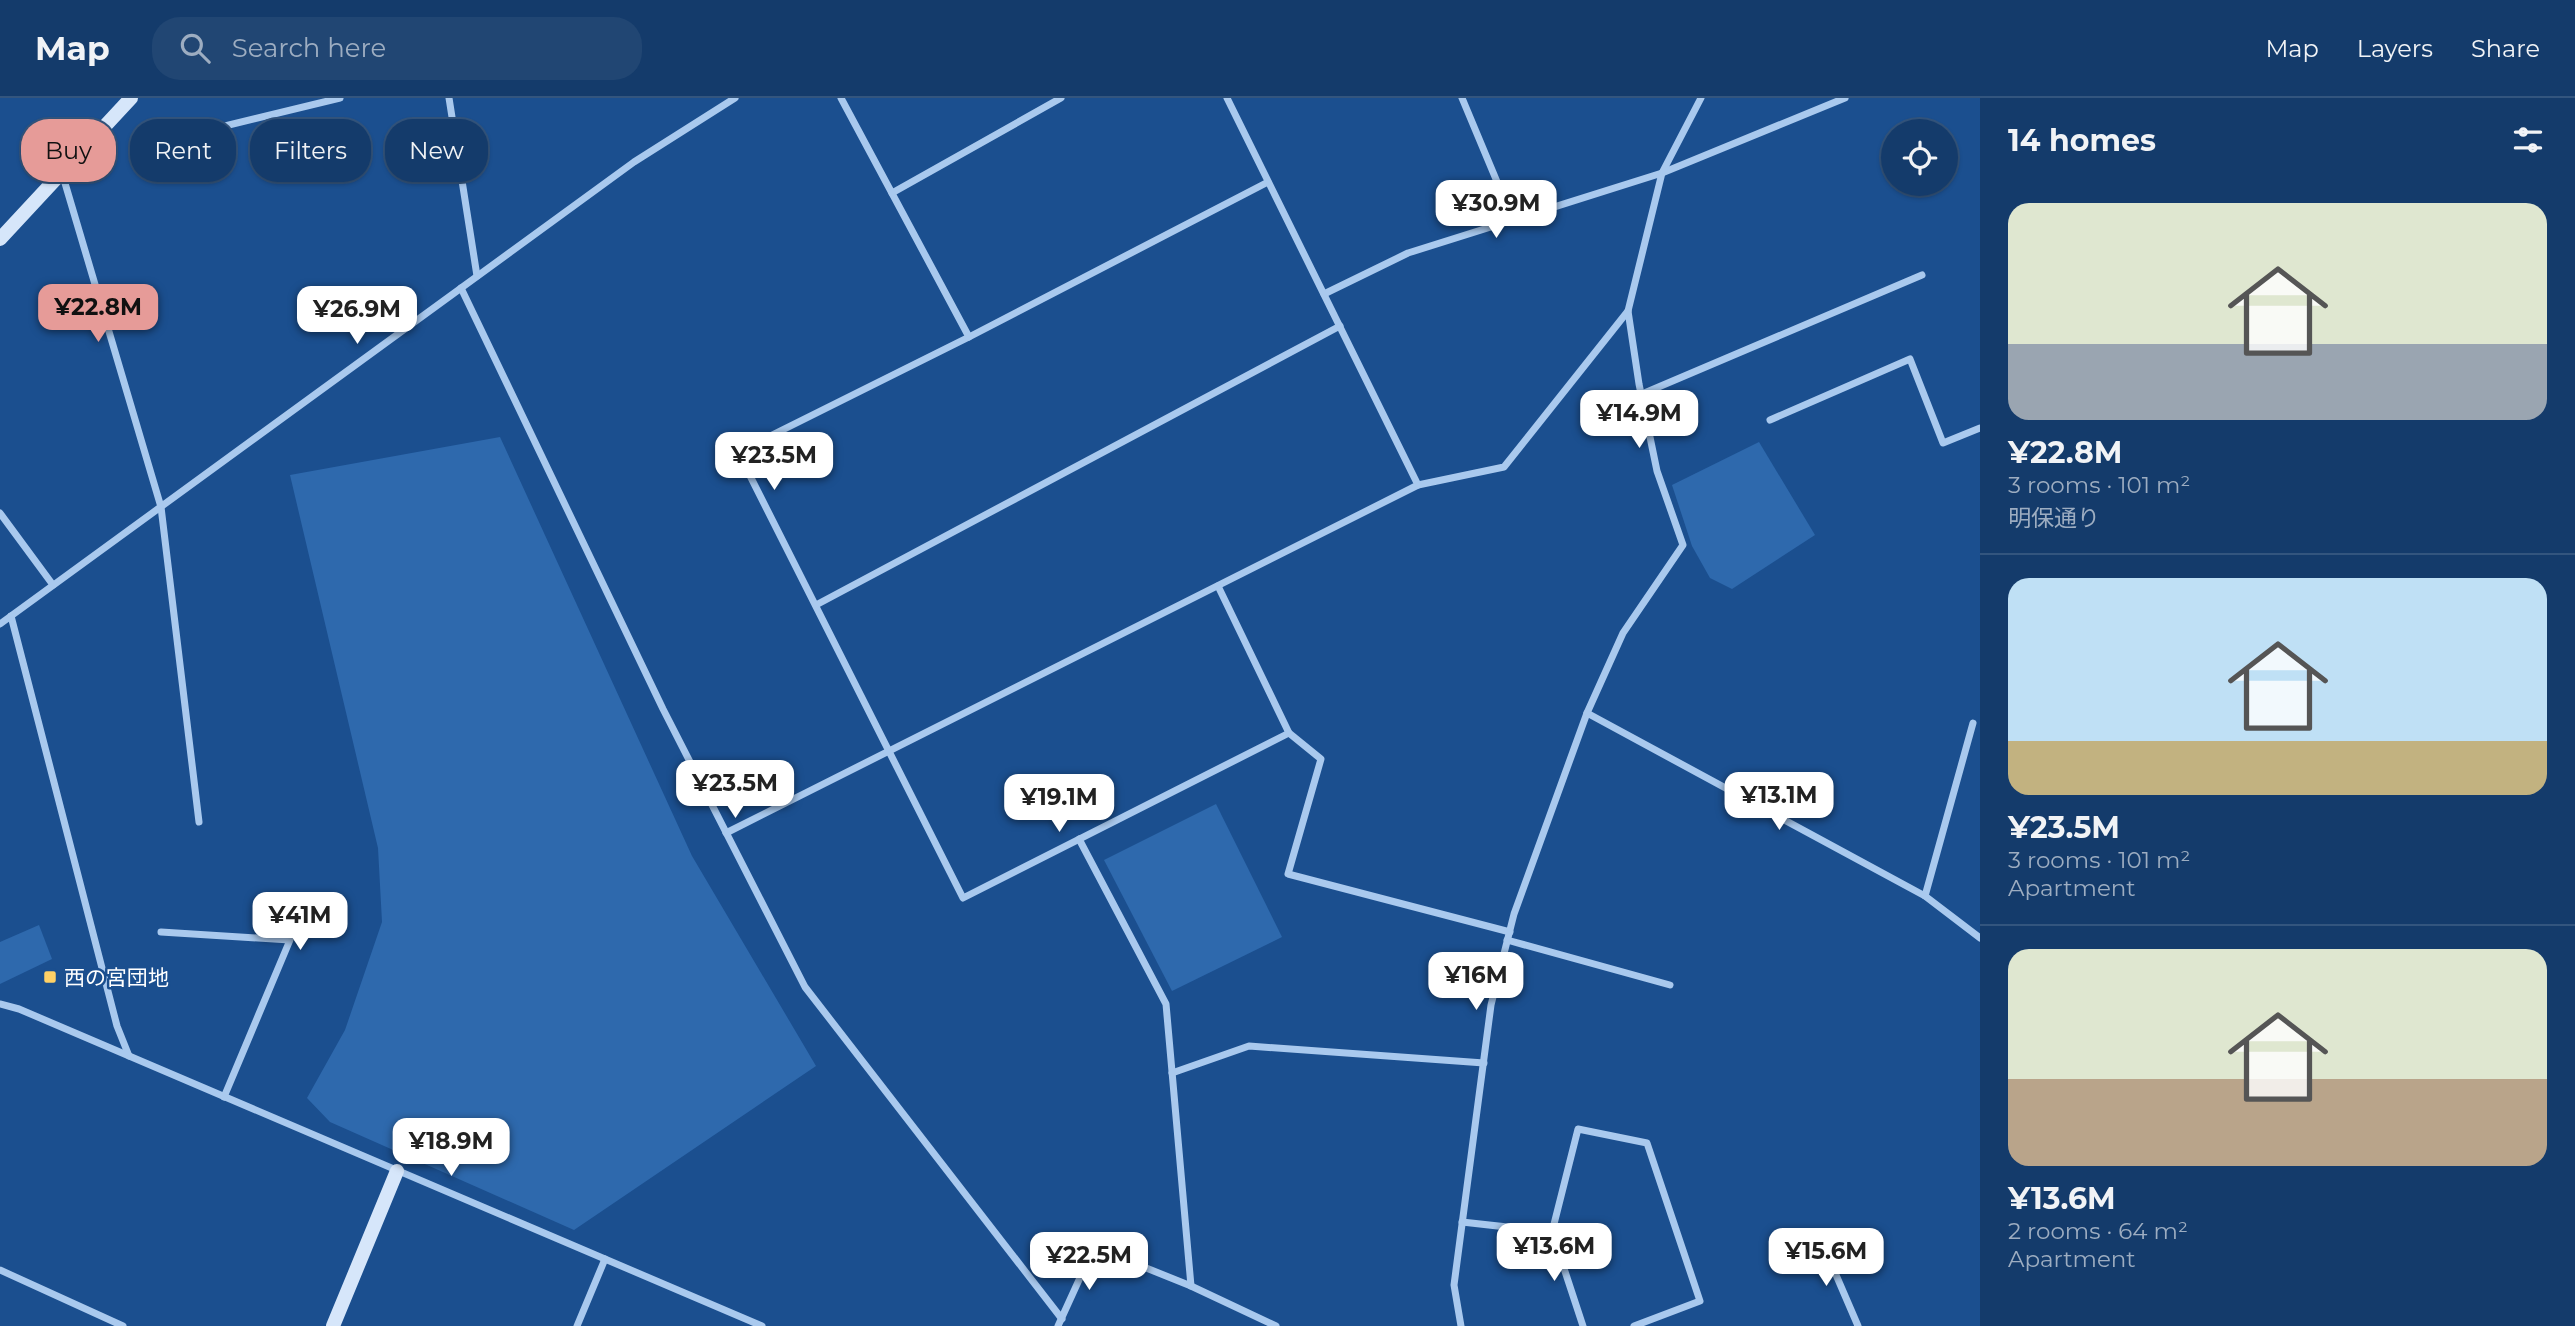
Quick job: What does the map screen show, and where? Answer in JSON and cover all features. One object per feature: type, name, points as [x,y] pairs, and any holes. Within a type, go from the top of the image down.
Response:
[{"type":"street","points":[[111,119],[131,98]]},
{"type":"street","points":[[236,123],[340,98]]},
{"type":"street","points":[[449,98],[477,276]]},
{"type":"street","points":[[0,624],[634,162],[735,98]]},
{"type":"street","points":[[841,98],[969,337]]},
{"type":"street","points":[[892,193],[1061,98]]},
{"type":"street","points":[[1227,98],[1418,485]]},
{"type":"street","points":[[1462,98],[1513,220]]},
{"type":"street","points":[[1461,1326],[1454,1285],[1491,1005],[1508,936],[1587,713],[1623,633],[1683,545],[1657,471],[1628,311],[1662,173],[1701,98]]},
{"type":"street","points":[[1324,294],[1408,253],[1662,173],[1845,98]]},
{"type":"street","points":[[0,239],[53,182]]},
{"type":"street","points":[[65,182],[161,507],[199,822]]},
{"type":"street","points":[[1268,182],[969,337],[738,452],[963,898],[1289,733]]},
{"type":"street","points":[[1642,394],[1922,275]]},
{"type":"street","points":[[461,288],[663,709],[805,987],[1060,1322],[1094,1247],[1191,1286],[1276,1326]]},
{"type":"street","points":[[726,833],[1418,485],[1504,467],[1628,311]]},
{"type":"street","points":[[816,605],[1340,326]]},
{"type":"street","points":[[1769,420],[1910,359],[1943,443],[1980,428]]},
{"type":"street","points":[[0,513],[53,585]]},
{"type":"street","points":[[1218,586],[1289,733],[1321,759],[1288,874],[1670,985]]},
{"type":"street","points":[[11,617],[117,1026],[129,1056]]},
{"type":"street","points":[[1587,713],[1925,896],[1980,938]]},
{"type":"street","points":[[1925,896],[1973,723]]},
{"type":"street","points":[[1079,839],[1166,1004],[1191,1286]]},
{"type":"street","points":[[161,932],[290,940],[224,1097]]},
{"type":"street","points":[[0,1004],[19,1009],[762,1326]]},
{"type":"street","points":[[1172,1073],[1248,1046],[1483,1063]]},
{"type":"street","points":[[1583,1326],[1552,1232],[1578,1129],[1647,1143],[1700,1301],[1634,1326]]},
{"type":"street","points":[[333,1326],[397,1171]]},
{"type":"street","points":[[1462,1222],[1552,1232]]},
{"type":"street","points":[[1821,1240],[1858,1326]]},
{"type":"street","points":[[577,1326],[605,1259]]},
{"type":"street","points":[[0,1270],[122,1326]]},
{"type":"shaded area","points":[[500,437],[692,856],[816,1066],[574,1230],[330,1122],[307,1098],[345,1030],[382,922],[378,848],[290,475]]},
{"type":"shaded area","points":[[1759,442],[1815,535],[1732,589],[1710,578],[1692,546],[1672,485]]},
{"type":"shaded area","points":[[1216,804],[1282,937],[1172,991],[1104,860]]},
{"type":"shaded area","points":[[39,925],[52,959],[0,984],[0,942]]},
{"type":"place","name":"西の宮団地","points":[[50,977]]}]
